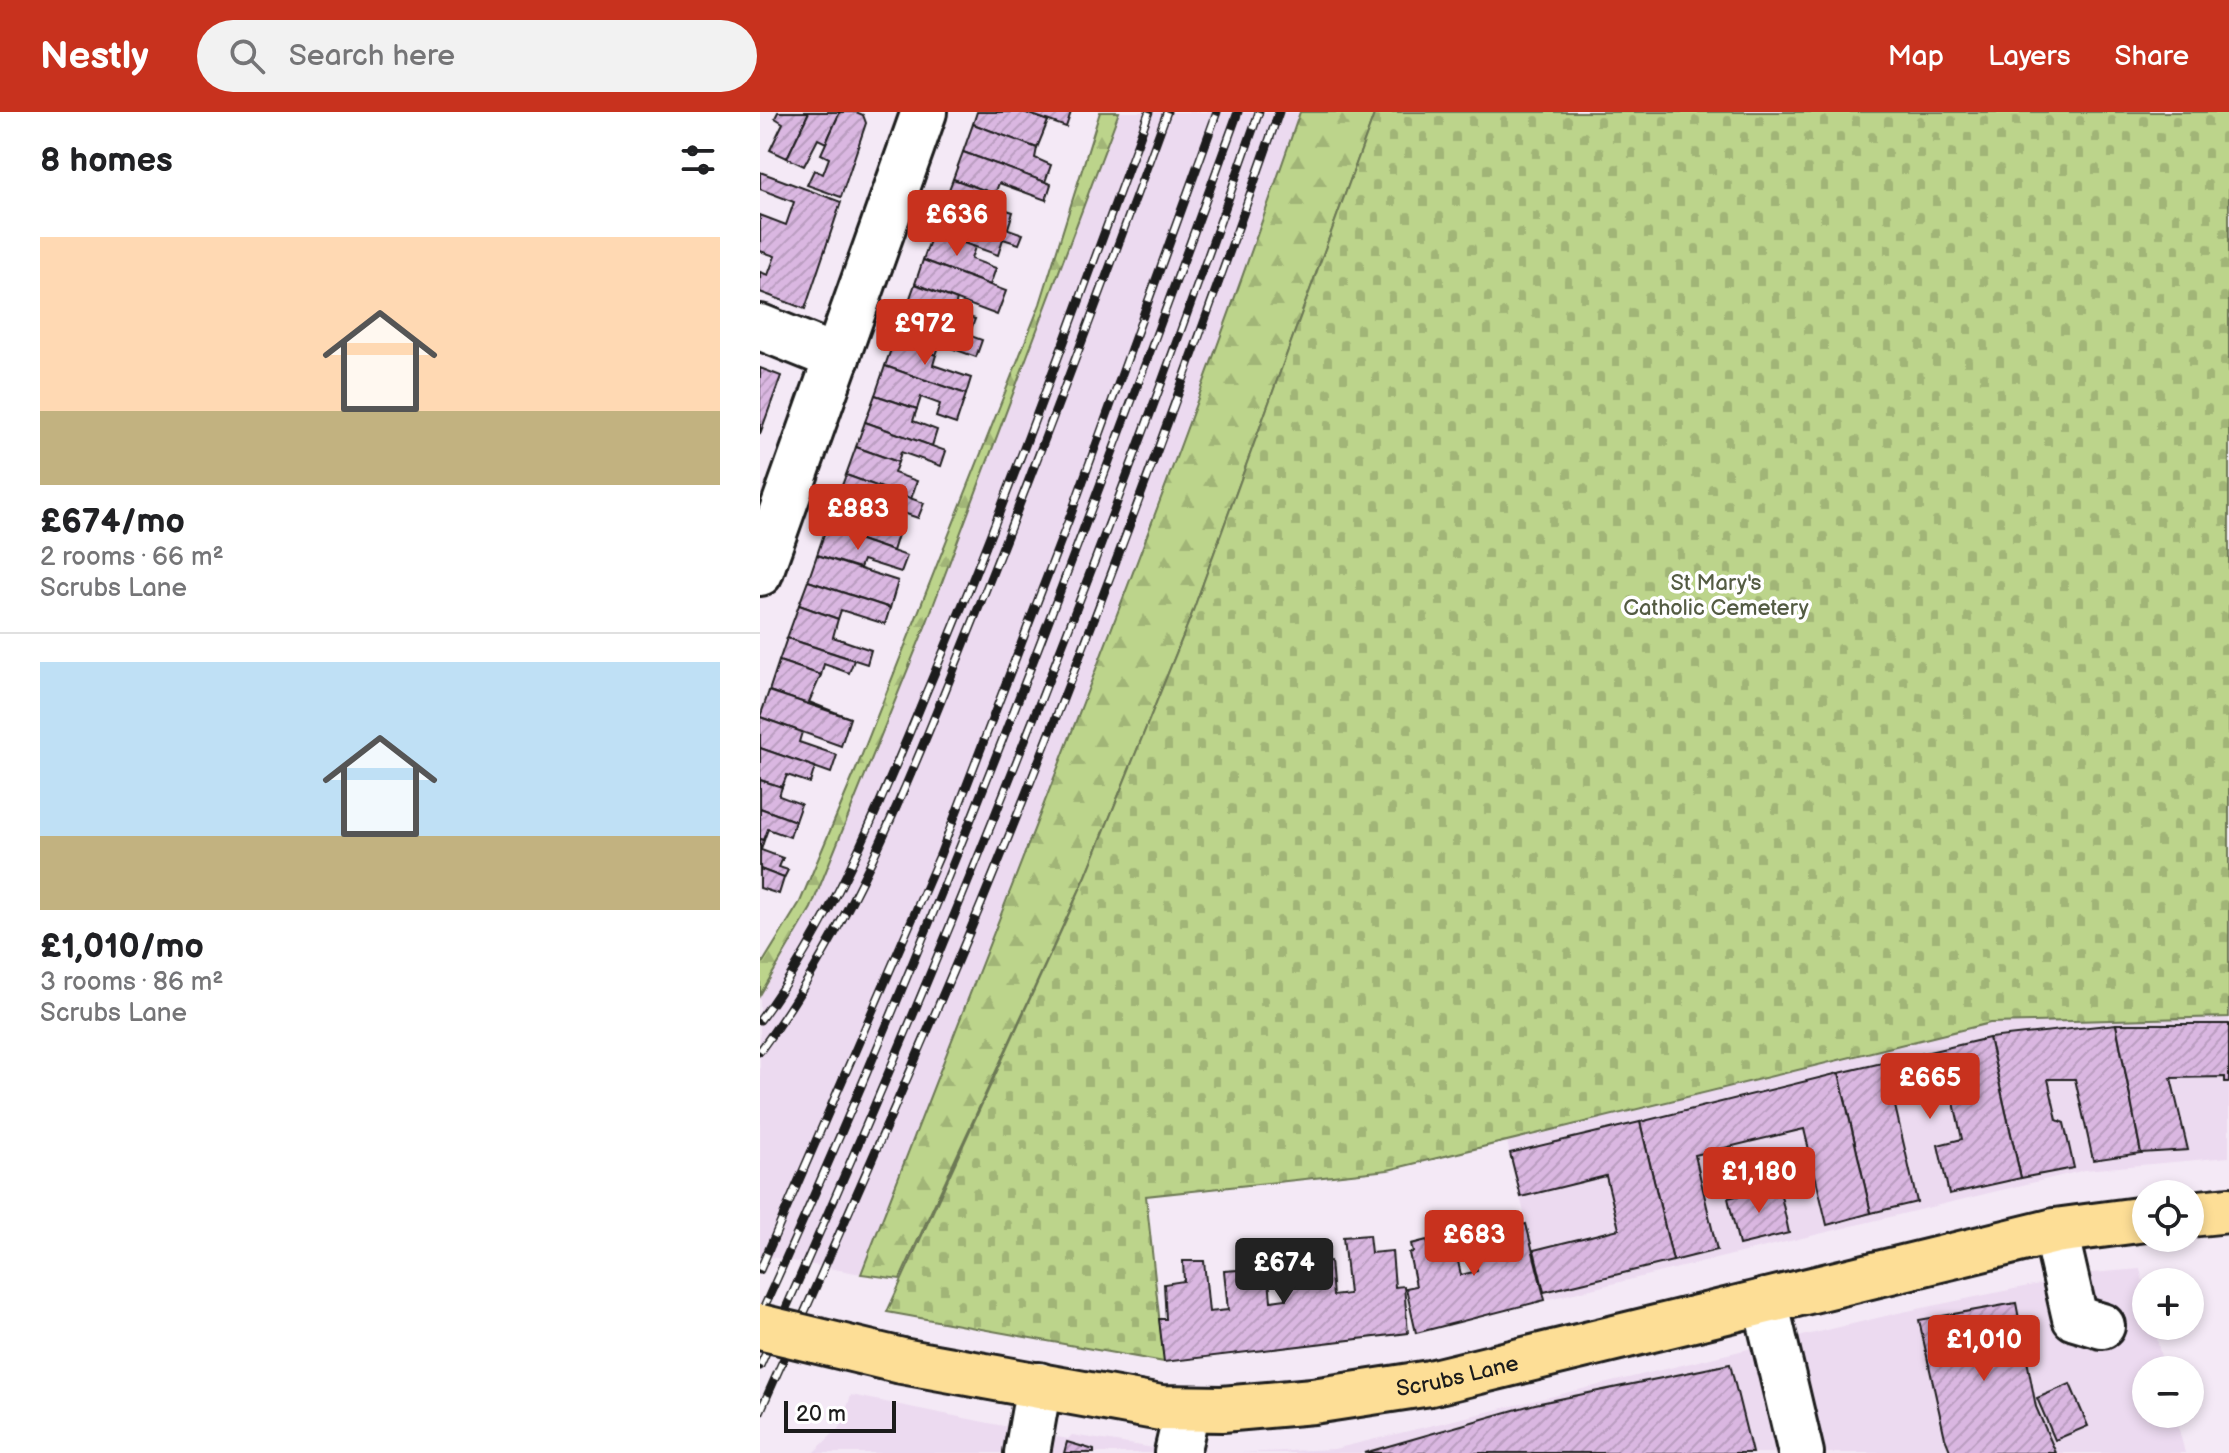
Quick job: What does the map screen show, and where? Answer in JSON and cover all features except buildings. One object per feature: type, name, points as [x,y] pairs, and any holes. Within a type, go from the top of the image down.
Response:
[{"type":"main road","points":[[2204,1213],[2229,1210]]},
{"type":"main road","name":"Scrubs Lane","points":[[760,1327],[902,1361],[1187,1410],[1297,1403],[1430,1383],[2055,1231],[2132,1221]]},
{"type":"street","points":[[760,573],[924,112]]},
{"type":"street","points":[[760,327],[837,358]]},
{"type":"street","points":[[2055,1231],[2075,1318],[2102,1326]]},
{"type":"street","points":[[1765,1301],[1801,1453]]},
{"type":"street","points":[[1027,1453],[1039,1385]]},
{"type":"street","points":[[1177,1453],[1187,1410]]},
{"type":"shaded area","points":[[1119,112],[1300,112],[1251,255],[1088,687],[861,1274],[760,1255],[760,995],[811,908],[927,622]]},
{"type":"shaded area","points":[[2229,1017],[2229,1157],[2085,1170],[1545,1300],[1507,1142],[1990,1023]]},
{"type":"shaded area","points":[[2132,1270],[2132,1340],[2157,1340],[2161,1356],[2132,1356],[2132,1428],[2179,1428],[2185,1453],[1241,1453],[1334,1449],[1898,1313],[2092,1273]]},
{"type":"shaded area","points":[[851,1395],[1068,1439],[1072,1435],[1154,1448],[1158,1453],[813,1453],[841,1426]]},
{"type":"green space","points":[[1100,112],[1119,112],[927,622],[811,908],[760,995],[760,967],[800,902],[857,767],[1040,304]]},
{"type":"green space","points":[[1300,112],[1375,112],[1190,619],[1086,876],[900,1279],[861,1274],[1141,550]]},
{"type":"green space","name":"St Mary's Catholic Cemetery","points":[[1375,112],[2229,112],[2229,1017],[1990,1023],[1388,1170],[1146,1196],[1164,1362],[887,1312],[1086,876],[1190,619]]},
{"type":"railway","points":[[760,1020],[810,944],[853,862],[891,777],[1013,476],[1149,112]]},
{"type":"railway","points":[[760,1051],[824,953],[901,796],[1020,504],[1167,112]]},
{"type":"railway","points":[[760,1270],[940,855],[1071,514],[1217,112]]},
{"type":"railway","points":[[760,1316],[889,1019],[1011,719],[1238,112]]},
{"type":"railway","points":[[760,1366],[895,1056],[1023,744],[1085,587],[1259,112]]},
{"type":"railway","points":[[760,1412],[901,1094],[1022,804],[1136,509],[1279,112]]}]
